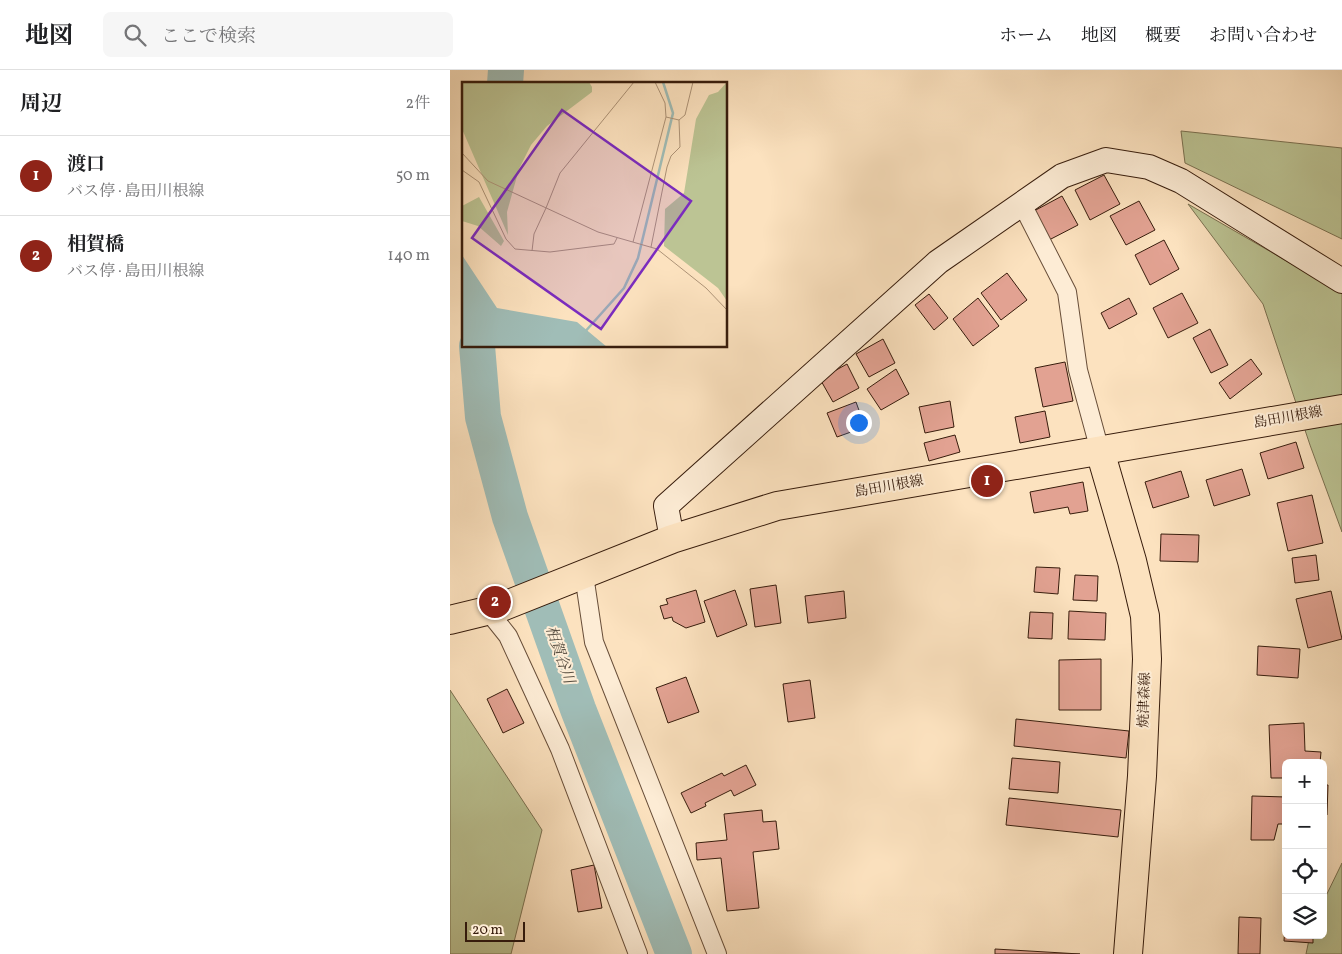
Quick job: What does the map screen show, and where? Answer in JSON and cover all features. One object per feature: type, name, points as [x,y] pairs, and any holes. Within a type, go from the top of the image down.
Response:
[{"type":"main road","name":"島田川根線","points":[[450,620],[493,610],[672,539],[777,506],[1342,409]]},
{"type":"main road","name":"焼津森線","points":[[1100,451],[1132,560],[1145,616],[1147,659],[1142,776],[1128,954]]},
{"type":"street","points":[[672,539],[666,506],[938,262],[1062,176],[1106,160],[1149,167],[1181,181],[1342,281]]},
{"type":"street","points":[[1022,204],[1067,292],[1078,370],[1100,451]]},
{"type":"street","points":[[572,579],[594,642],[717,954]]},
{"type":"street","points":[[493,610],[508,636],[560,749],[638,954]]},
{"type":"green space","points":[[1181,131],[1342,148],[1342,239],[1185,163]]},
{"type":"green space","points":[[1188,204],[1342,293],[1342,532],[1310,445],[1263,304]]},
{"type":"green space","points":[[450,690],[542,830],[511,954],[450,954]]},
{"type":"green space","points":[[1342,863],[1342,954],[1306,954],[1309,939],[1327,939],[1327,894]]},
{"type":"building","points":[[1104,175],[1120,204],[1090,220],[1075,190]]},
{"type":"building","points":[[1062,196],[1078,225],[1049,240],[1034,211]]},
{"type":"building","points":[[1139,201],[1155,230],[1126,245],[1110,216]]},
{"type":"building","points":[[1164,240],[1179,269],[1150,285],[1135,255]]},
{"type":"building","points":[[1007,273],[1027,300],[1001,320],[981,293]]},
{"type":"building","points":[[1182,293],[1198,323],[1168,338],[1153,308]]},
{"type":"building","points":[[929,294],[948,318],[934,330],[915,305]]},
{"type":"building","points":[[978,298],[999,326],[973,346],[953,319]]},
{"type":"building","points":[[1129,298],[1137,314],[1109,329],[1101,313]]},
{"type":"building","points":[[1210,329],[1228,365],[1211,373],[1193,338]]},
{"type":"building","points":[[883,339],[895,363],[869,377],[856,354]]},
{"type":"building","points":[[1251,359],[1262,374],[1230,399],[1219,383]]},
{"type":"building","points":[[1065,362],[1073,401],[1043,407],[1035,368]]},
{"type":"building","points":[[847,364],[859,388],[833,402],[820,379]]},
{"type":"building","points":[[896,369],[909,394],[881,410],[867,389]]},
{"type":"building","points":[[950,401],[954,427],[925,433],[919,407]]},
{"type":"building","points":[[856,402],[865,427],[837,437],[827,413]]},
{"type":"building","points":[[1045,411],[1050,437],[1020,443],[1015,417]]},
{"type":"building","points":[[955,435],[960,452],[929,461],[924,443]]},
{"type":"building","points":[[1296,442],[1304,468],[1268,479],[1260,453]]},
{"type":"building","points":[[1242,469],[1250,495],[1214,506],[1206,480]]},
{"type":"building","points":[[1181,471],[1189,497],[1153,508],[1145,482]]},
{"type":"building","points":[[1083,482],[1088,511],[1070,514],[1068,507],[1034,513],[1030,492]]},
{"type":"building","points":[[1312,495],[1323,543],[1288,551],[1277,503]]},
{"type":"building","points":[[1161,534],[1199,535],[1198,562],[1160,561]]},
{"type":"building","points":[[1316,555],[1319,580],[1295,583],[1292,558]]},
{"type":"building","points":[[1036,567],[1060,568],[1058,594],[1034,592]]},
{"type":"building","points":[[1075,575],[1098,576],[1097,601],[1073,600]]},
{"type":"building","points":[[776,585],[781,623],[755,627],[750,589]]},
{"type":"building","points":[[696,590],[705,622],[686,628],[673,621],[672,617],[664,619],[660,606],[668,604],[666,599]]},
{"type":"building","points":[[735,590],[747,625],[717,637],[704,601]]},
{"type":"building","points":[[844,591],[846,618],[808,623],[805,596]]},
{"type":"building","points":[[1331,591],[1342,639],[1308,648],[1296,599]]},
{"type":"building","points":[[1069,611],[1106,613],[1105,640],[1068,639]]},
{"type":"building","points":[[1030,612],[1053,613],[1052,639],[1028,638]]},
{"type":"building","points":[[1258,646],[1300,649],[1298,678],[1257,675]]},
{"type":"building","points":[[1101,659],[1101,710],[1059,710],[1059,660]]},
{"type":"building","points":[[686,677],[699,712],[668,723],[656,688]]},
{"type":"building","points":[[810,680],[815,718],[788,722],[783,684]]},
{"type":"building","points":[[507,689],[524,723],[503,733],[487,699]]},
{"type":"building","points":[[1016,719],[1129,731],[1126,758],[1014,746]]},
{"type":"building","points":[[1304,723],[1305,751],[1321,752],[1320,759],[1282,759],[1282,778],[1271,778],[1269,725]]},
{"type":"building","points":[[1012,758],[1060,762],[1058,793],[1009,789]]},
{"type":"building","points":[[746,765],[756,785],[734,796],[731,790],[705,803],[706,806],[691,813],[681,793],[722,773],[724,776]]},
{"type":"building","points":[[1252,796],[1282,797],[1282,824],[1278,824],[1274,840],[1251,840]]},
{"type":"building","points":[[1009,798],[1121,810],[1118,837],[1006,825]]},
{"type":"building","points":[[762,810],[763,822],[776,821],[779,849],[753,852],[759,908],[727,911],[721,858],[697,860],[696,843],[727,840],[724,814]]},
{"type":"building","points":[[594,865],[602,908],[578,912],[571,870]]},
{"type":"building","points":[[1239,917],[1261,918],[1260,954],[1238,954]]},
{"type":"building","points":[[1284,939],[1313,939],[1313,943],[1284,941]]},
{"type":"building","points":[[995,949],[1080,954],[995,954]]},
{"type":"waterway","name":"相賀谷川","points":[[505,82],[506,70]]},
{"type":"waterway","name":"相賀谷川","points":[[477,348],[483,417],[510,517],[578,709],[674,954]]},
{"type":"place","name":"渡口","points":[[987,481]]},
{"type":"place","name":"相賀橋","points":[[495,602]]}]
